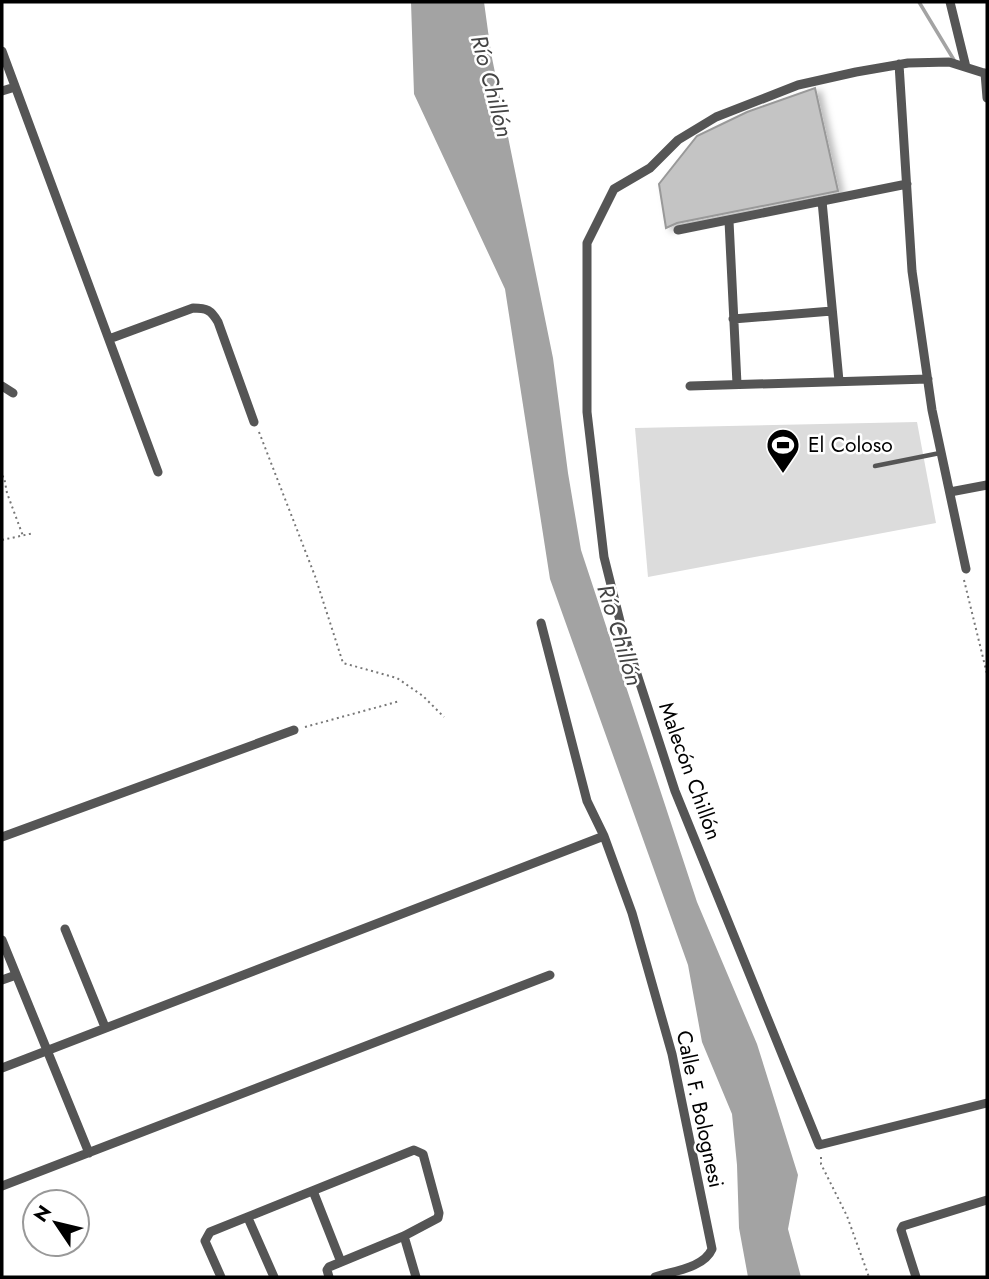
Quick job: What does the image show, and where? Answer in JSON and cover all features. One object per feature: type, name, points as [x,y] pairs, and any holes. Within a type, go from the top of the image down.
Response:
[{"type":"street","points":[[950,2],[966,67]]},
{"type":"street","points":[[2,51],[158,472]]},
{"type":"street","points":[[966,569],[941,453],[912,271],[899,64],[949,62],[986,73],[987,98]]},
{"type":"street","name":"Malecón Chillón","points":[[819,1145],[675,791],[621,625],[604,556],[587,412],[587,243],[614,189],[650,169],[678,140],[716,117],[798,85],[899,64]]},
{"type":"street","points":[[2,91],[15,87]]},
{"type":"street","points":[[678,230],[907,184]]},
{"type":"street","points":[[822,201],[839,382]]},
{"type":"street","points":[[729,220],[737,384]]},
{"type":"street","points":[[109,339],[193,308],[206,308],[218,322],[254,422]]},
{"type":"street","points":[[733,319],[832,310]]},
{"type":"street","points":[[690,386],[928,379]]},
{"type":"street","points":[[2,386],[13,393]]},
{"type":"street","points":[[950,492],[987,485]]},
{"type":"street","points":[[2,1068],[604,836],[587,801],[541,623]]},
{"type":"street","points":[[2,837],[294,730]]},
{"type":"street","name":"Calle F. Bolognesi","points":[[604,836],[632,913],[672,1054],[712,1250],[709,1257],[701,1263],[655,1277]]},
{"type":"street","points":[[65,929],[105,1027]]},
{"type":"street","points":[[2,940],[89,1153]]},
{"type":"street","points":[[2,980],[16,975]]},
{"type":"street","points":[[2,1186],[550,975]]},
{"type":"street","points":[[819,1145],[987,1103]]},
{"type":"street","points":[[221,1277],[205,1241],[210,1232],[414,1150],[419,1151],[423,1154],[439,1213],[434,1222],[329,1268],[329,1277]]},
{"type":"street","points":[[313,1191],[341,1262]]},
{"type":"street","points":[[916,1277],[902,1226],[987,1200]]},
{"type":"street","points":[[248,1218],[274,1277]]},
{"type":"street","points":[[404,1236],[415,1277]]},
{"type":"lane","points":[[875,466],[941,453]]},
{"type":"path","points":[[254,422],[315,576],[343,663],[397,678],[423,696],[444,717]]},
{"type":"path","points":[[2,476],[23,536]]},
{"type":"path","points":[[2,540],[34,533]]},
{"type":"path","points":[[966,569],[963,583],[987,674]]},
{"type":"path","points":[[294,730],[400,701]]},
{"type":"path","points":[[819,1145],[821,1164],[847,1216],[869,1277]]},
{"type":"shaded area","name":"El Coloso","points":[[917,422],[936,523],[648,577],[635,428]]},
{"type":"water","name":"Río Chillón","points":[[411,2],[484,2],[491,53],[553,358],[581,550],[697,902],[757,1044],[798,1175],[788,1229],[801,1277],[748,1277],[739,1228],[732,1114],[702,1042],[688,965],[550,579],[505,289],[414,94]]},
{"type":"building","points":[[815,88],[838,191],[677,223],[666,228],[659,184],[697,136],[747,112]]},
{"type":"waterway","points":[[919,2],[954,60]]},
{"type":"place","name":"El Coloso","points":[[783,475]]}]
